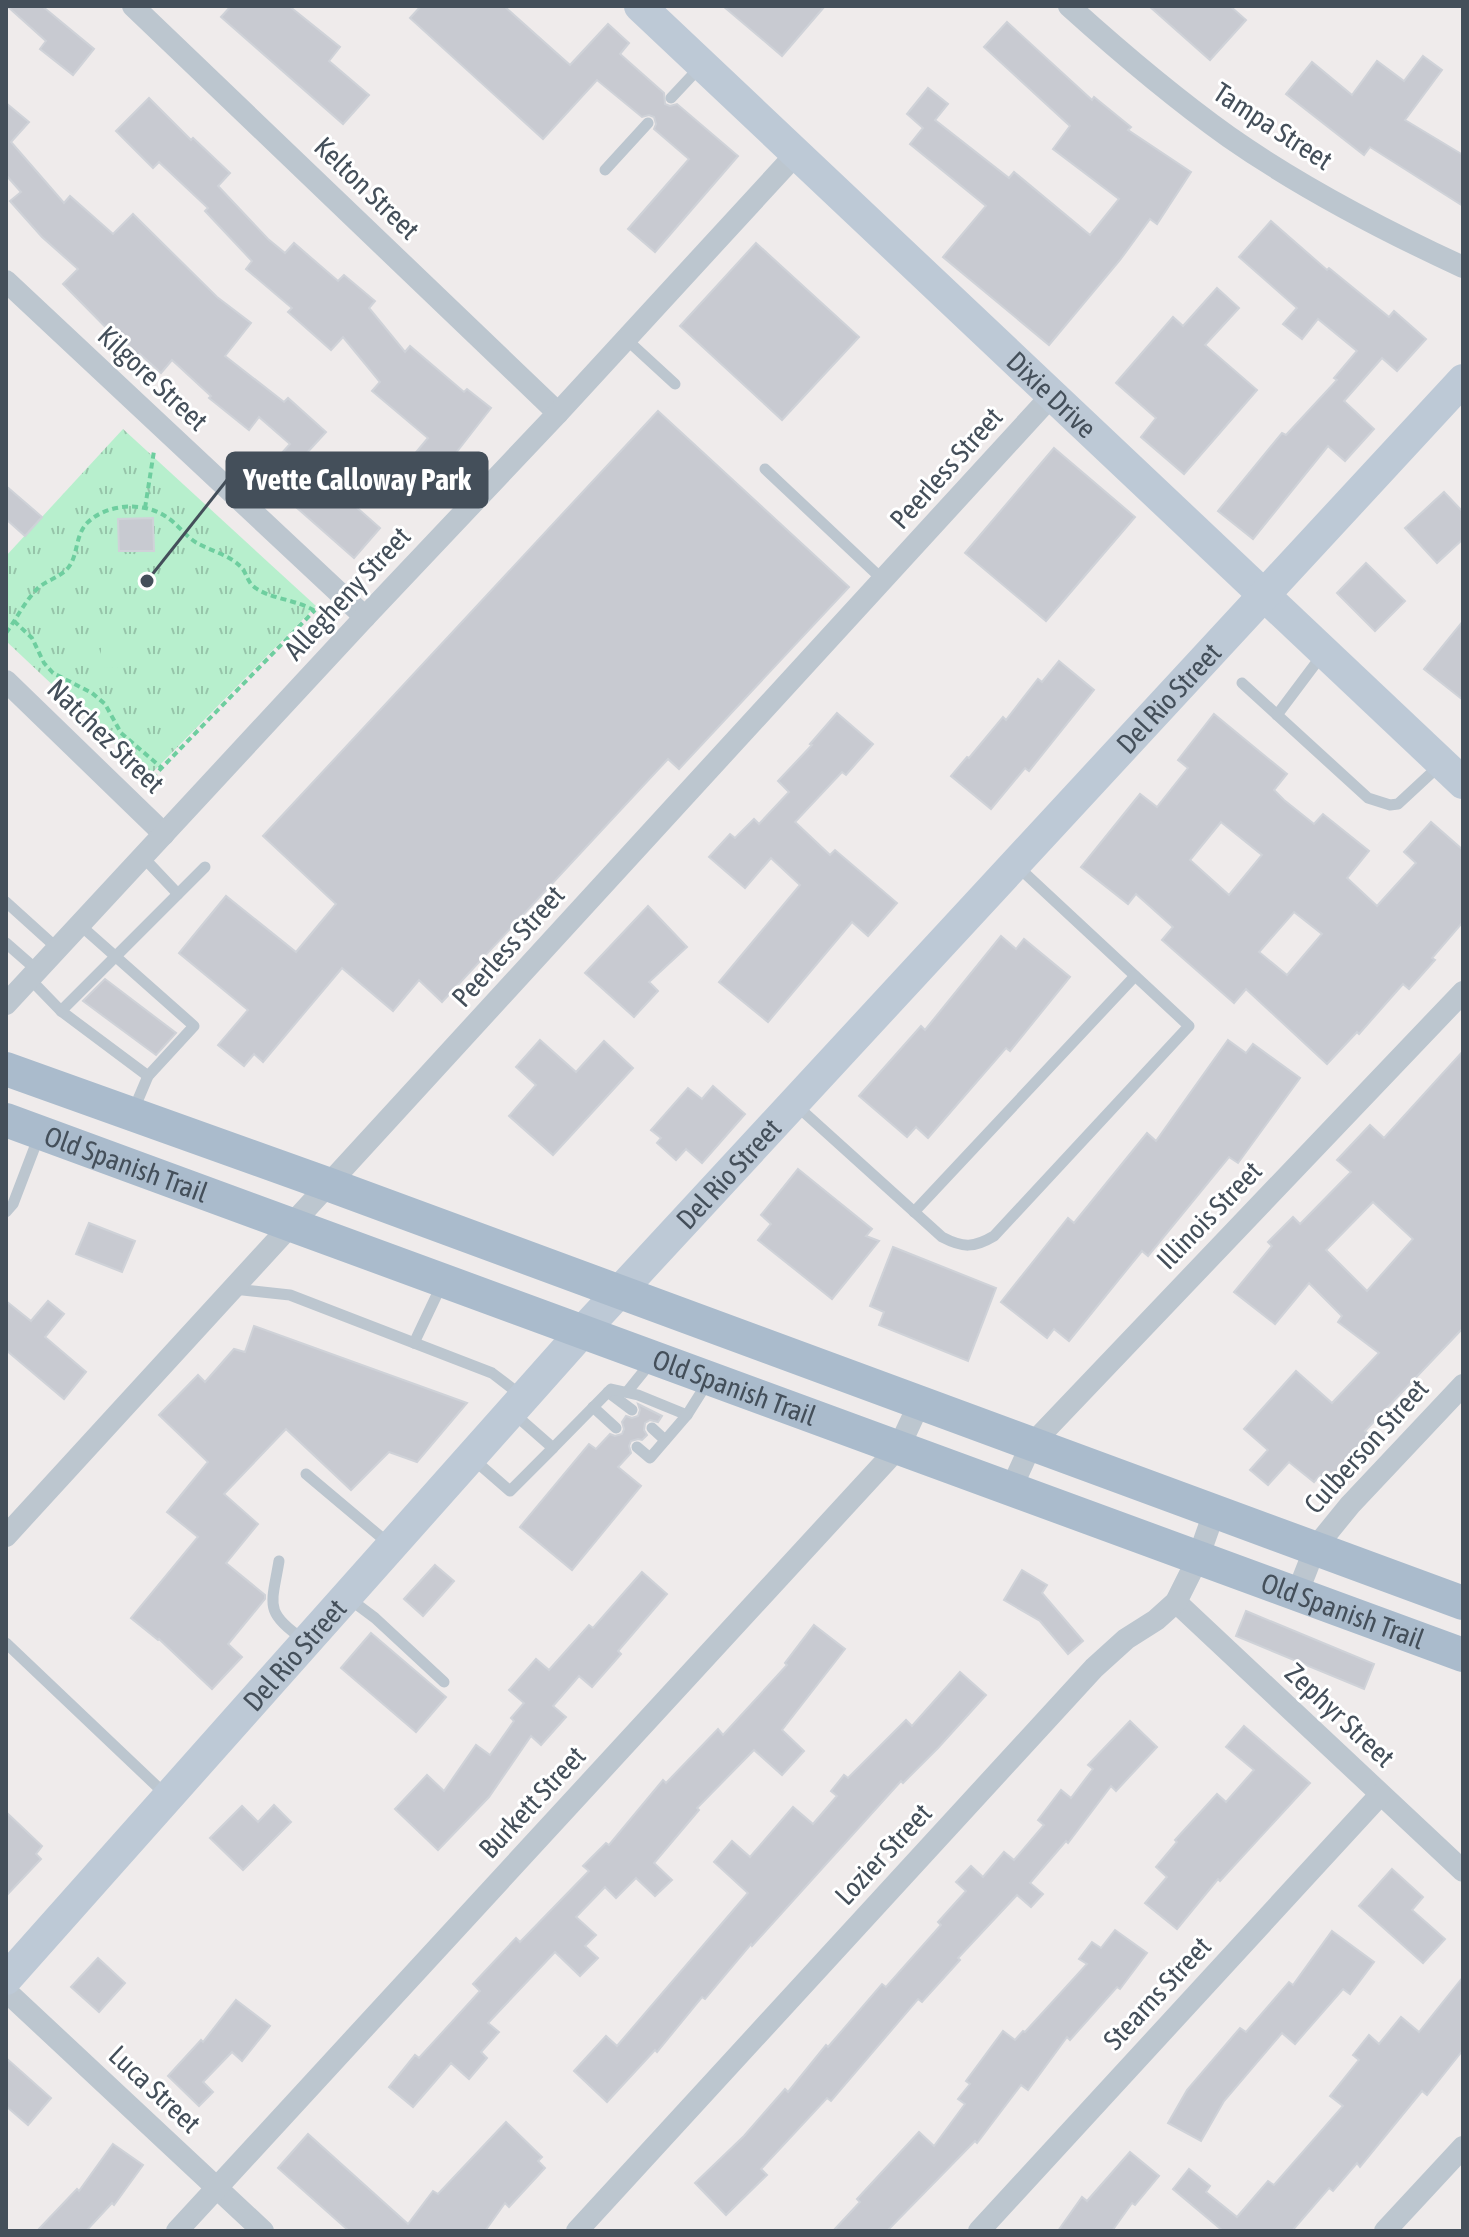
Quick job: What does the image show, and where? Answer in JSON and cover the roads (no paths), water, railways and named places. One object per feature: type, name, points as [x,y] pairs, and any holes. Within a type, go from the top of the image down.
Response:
[{"type":"main road","name":"Old Spanish Trail","points":[[6,1069],[330,1185],[1463,1603]]},
{"type":"main road","name":"Old Spanish Trail","points":[[6,1120],[1463,1655]]},
{"type":"street","name":"Kelton Street","points":[[133,6],[558,413]]},
{"type":"street","name":"Dixie Drive","points":[[640,6],[1452,772]]},
{"type":"street","name":"Tampa Street","points":[[1069,6],[1174,96],[1232,139],[1369,220],[1463,267]]},
{"type":"street","name":"Allegheny Street","points":[[6,1004],[797,153]]},
{"type":"street","name":"Kilgore Street","points":[[6,281],[365,617]]},
{"type":"street","name":"Del Rio Street","points":[[6,1979],[582,1332],[619,1292],[805,1112],[1016,865],[1463,380]]},
{"type":"street","name":"Peerless Street","points":[[6,1536],[1053,394]]},
{"type":"street","name":"Natchez Street","points":[[6,681],[164,834]]},
{"type":"street","name":"Illinois Street","points":[[1011,1489],[1031,1445],[1463,992]]},
{"type":"street","name":"Culberson Street","points":[[1297,1594],[1315,1548],[1350,1505],[1463,1385]]},
{"type":"street","name":"Burkett Street","points":[[177,2231],[899,1447],[919,1404]]},
{"type":"street","name":"Lozier Street","points":[[577,2231],[1094,1668],[1126,1639],[1156,1620],[1176,1602],[1198,1558],[1215,1510]]},
{"type":"street","name":"Zephyr Street","points":[[1176,1602],[1463,1871]]},
{"type":"street","name":"Stearns Street","points":[[979,2231],[1380,1795]]},
{"type":"street","name":"Luca Street","points":[[6,1991],[263,2231]]},
{"type":"street","points":[[1385,2231],[1463,2147]]},
{"type":"lane","points":[[671,98],[702,65]]},
{"type":"lane","points":[[605,170],[648,123]]},
{"type":"lane","points":[[626,339],[675,384]]},
{"type":"lane","points":[[765,469],[883,580]]},
{"type":"lane","points":[[1277,715],[1325,651]]},
{"type":"lane","points":[[1242,683],[1368,798],[1398,804],[1452,772]]},
{"type":"lane","points":[[143,857],[178,894]]},
{"type":"lane","points":[[805,1112],[942,1237],[957,1245],[970,1247],[994,1236],[1189,1026],[1016,865]]},
{"type":"lane","points":[[61,1011],[205,867]]},
{"type":"lane","points":[[6,902],[58,949]]},
{"type":"lane","points":[[80,925],[194,1026],[148,1076],[131,1114]]},
{"type":"lane","points":[[6,943],[61,1011],[148,1076]]},
{"type":"lane","points":[[914,1212],[1135,976]]},
{"type":"lane","points":[[7,1210],[13,1204],[41,1133]]},
{"type":"lane","points":[[414,1343],[443,1281]]},
{"type":"lane","points":[[234,1289],[290,1295],[492,1373],[553,1448]]},
{"type":"lane","points":[[627,1392],[654,1358]]},
{"type":"lane","points":[[637,1447],[650,1458],[687,1415],[710,1379]]},
{"type":"lane","points":[[471,1457],[510,1491],[611,1389],[687,1415]]},
{"type":"lane","points":[[608,1392],[632,1410]]},
{"type":"lane","points":[[593,1407],[616,1428]]},
{"type":"lane","points":[[652,1428],[665,1440]]},
{"type":"lane","points":[[306,1474],[392,1546]]},
{"type":"lane","points":[[279,1561],[272,1606],[282,1624],[307,1642]]},
{"type":"lane","points":[[347,1597],[375,1618],[444,1682]]},
{"type":"lane","points":[[6,1643],[169,1797]]},
{"type":"place","name":"Yvette Calloway Park","points":[[147,581]]}]
